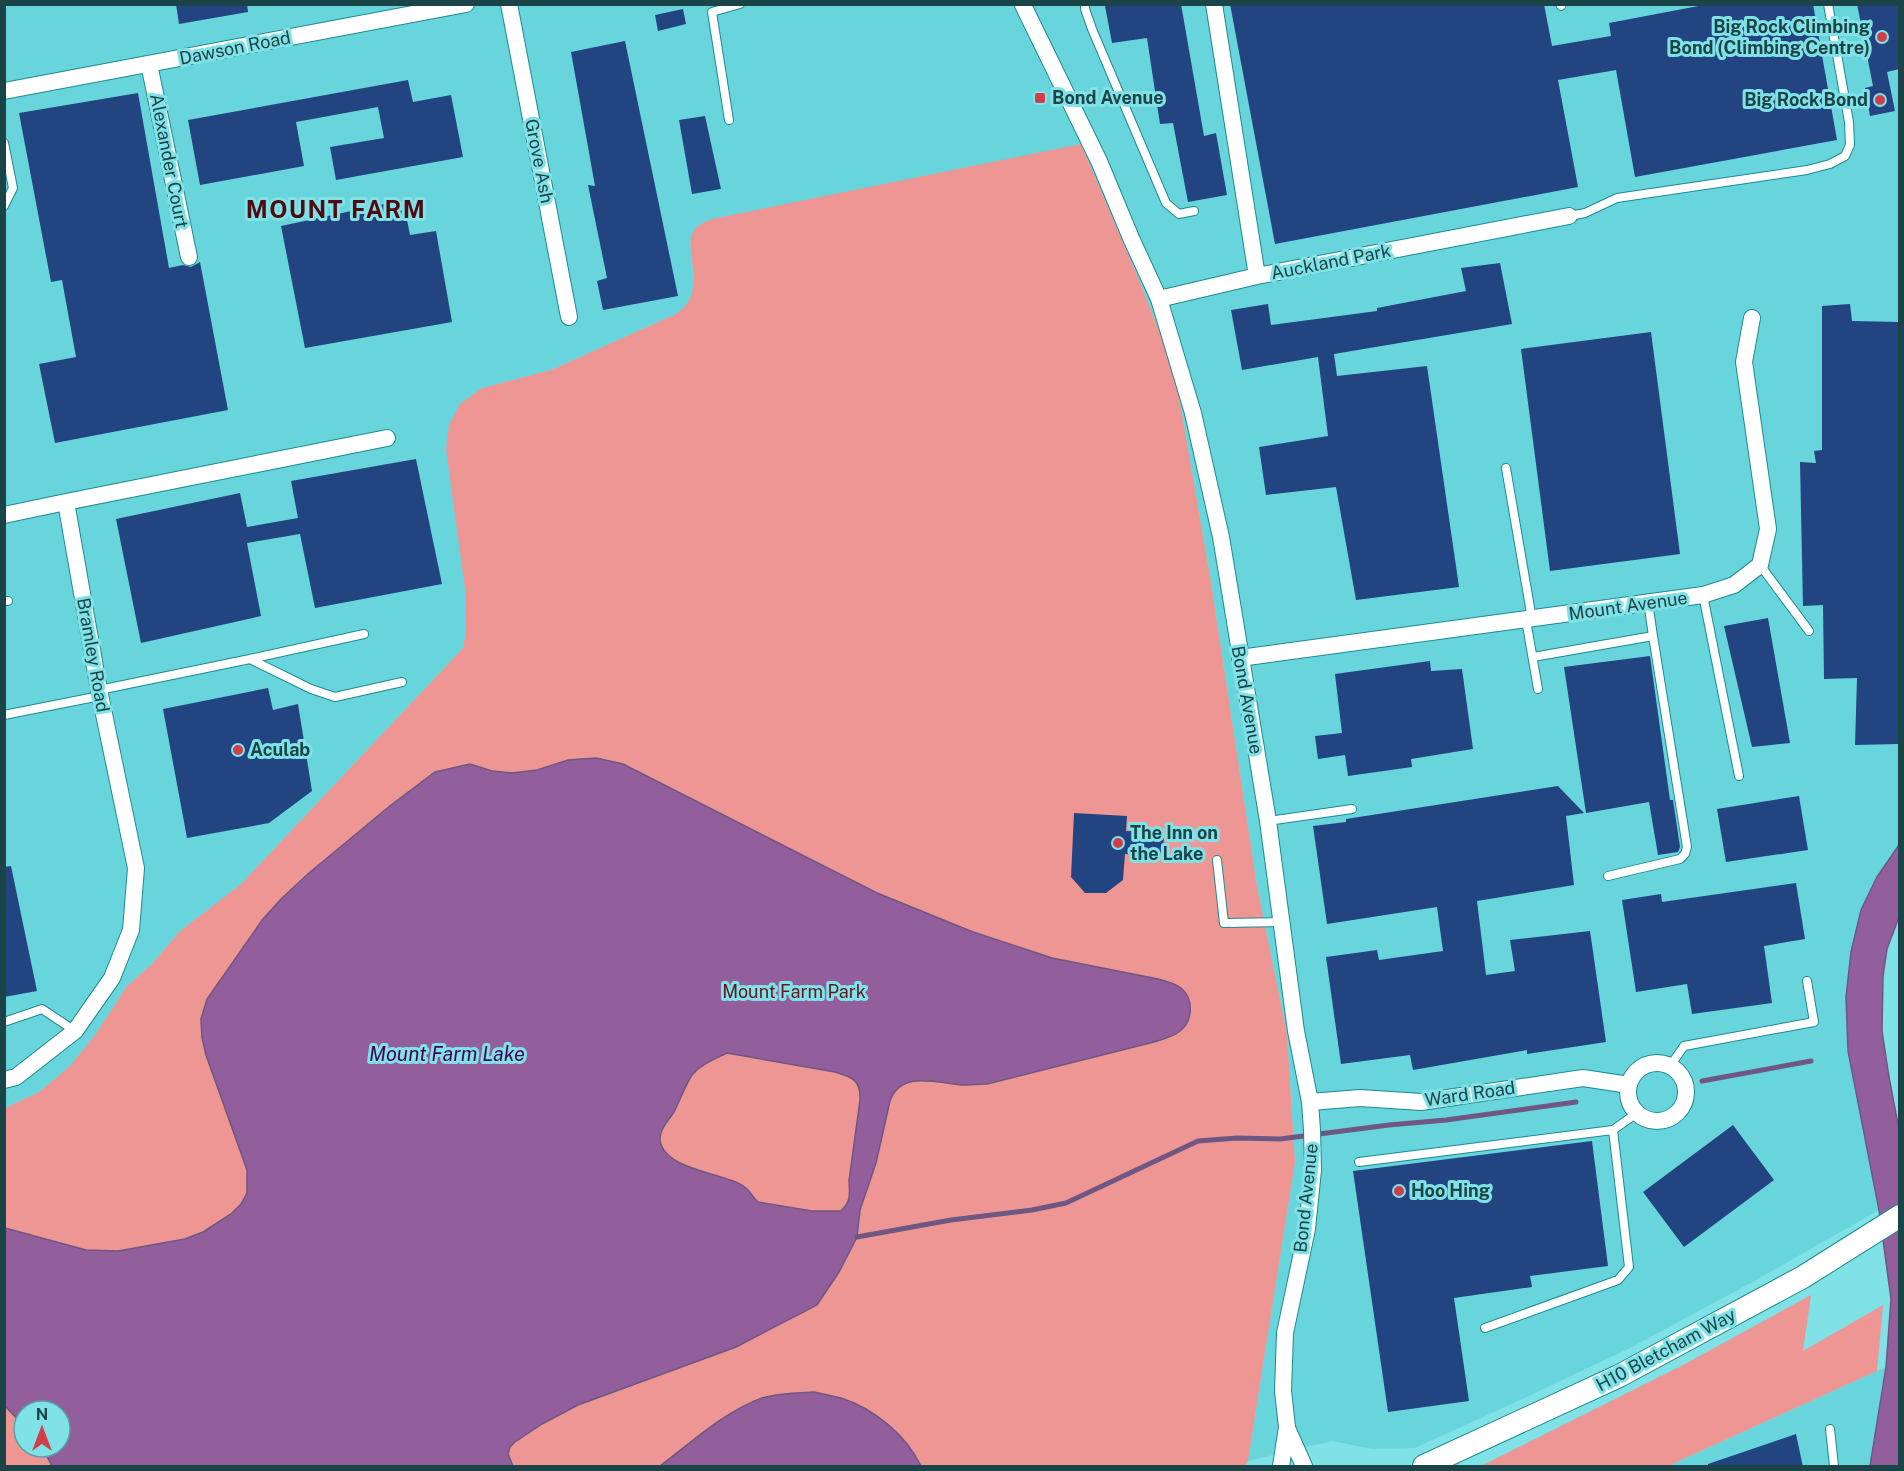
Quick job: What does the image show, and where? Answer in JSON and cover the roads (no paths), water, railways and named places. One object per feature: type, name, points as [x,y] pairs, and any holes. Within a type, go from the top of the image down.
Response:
[{"type":"street","name":"Dawson Road","points":[[4,91],[466,4]]},
{"type":"street","name":"Grove Ash","points":[[509,4],[569,317]]},
{"type":"street","name":"Auckland Park","points":[[1214,4],[1257,276],[1569,216]]},
{"type":"street","name":"Bond Avenue","points":[[1023,5],[1099,161],[1159,299],[1193,413],[1221,537],[1268,821],[1296,1031],[1310,1102],[1313,1135],[1313,1170],[1307,1229],[1285,1333],[1283,1391],[1287,1427],[1281,1467]]},
{"type":"street","name":"Alexander Court","points":[[149,64],[189,258]]},
{"type":"street","points":[[1159,299],[1257,276]]},
{"type":"street","points":[[1752,318],[1744,362],[1768,529],[1760,566]]},
{"type":"street","points":[[4,515],[387,438]]},
{"type":"street","name":"Bramley Road","points":[[4,1080],[16,1077],[75,1031],[112,978],[131,930],[136,868],[99,693],[66,502]]},
{"type":"street","name":"Mount Avenue","points":[[1240,658],[1703,595],[1734,585],[1760,566]]},
{"type":"street","points":[[1662,1063],[1679,1072],[1687,1090],[1686,1100],[1682,1109],[1674,1116],[1665,1121],[1655,1122],[1645,1119],[1631,1105],[1628,1095],[1629,1085],[1632,1077],[1645,1066],[1662,1063]]},
{"type":"street","name":"Ward Road","points":[[1310,1102],[1360,1098],[1421,1102],[1583,1078],[1629,1085]]},
{"type":"street","name":"H10 Bletcham Way","points":[[1424,1467],[1619,1376],[1803,1277],[1899,1216]]},
{"type":"street","name":"Bond Avenue","points":[[1287,1427],[1304,1467]]},
{"type":"lane","points":[[729,120],[712,12],[740,4]]},
{"type":"lane","points":[[1085,4],[1092,29],[1166,203],[1179,214],[1194,211]]},
{"type":"lane","points":[[1569,216],[1585,213],[1617,198],[1806,170],[1830,164],[1845,156],[1850,145],[1849,122],[1828,4]]},
{"type":"lane","points":[[4,143],[13,188],[4,206]]},
{"type":"lane","points":[[1506,468],[1538,689]]},
{"type":"lane","points":[[1760,566],[1809,631]]},
{"type":"lane","points":[[1703,595],[1739,776]]},
{"type":"lane","points":[[1608,876],[1680,859],[1687,847],[1647,602]]},
{"type":"lane","points":[[4,715],[364,634]]},
{"type":"lane","points":[[1533,657],[1653,636]]},
{"type":"lane","points":[[250,659],[311,689],[335,697],[402,682]]},
{"type":"lane","points":[[1268,821],[1352,809]]},
{"type":"lane","points":[[1217,860],[1224,923],[1281,922]]},
{"type":"lane","points":[[1670,1066],[1684,1046],[1814,1022],[1806,981]]},
{"type":"lane","points":[[4,1022],[42,1009],[75,1031]]},
{"type":"lane","points":[[1359,1162],[1613,1130],[1637,1113]]},
{"type":"lane","points":[[1485,1328],[1618,1280],[1629,1267],[1613,1130]]},
{"type":"lane","points":[[1830,1429],[1834,1467]]},
{"type":"water","name":"Mount Farm Lake","points":[[596,758],[623,764],[877,893],[973,932],[1052,958],[1173,983],[1181,988],[1188,998],[1190,1010],[1187,1022],[1177,1033],[1168,1038],[987,1084],[962,1085],[921,1081],[902,1085],[895,1091],[890,1101],[876,1163],[860,1210],[857,1237],[839,1272],[817,1305],[736,1347],[578,1405],[542,1424],[510,1447],[508,1454],[513,1466],[52,1466],[48,1459],[72,1459],[72,1399],[12,1399],[12,1413],[5,1406],[5,1228],[86,1250],[118,1251],[185,1239],[203,1232],[231,1214],[241,1204],[247,1193],[247,1170],[202,1038],[201,1019],[207,999],[263,919],[282,898],[391,805],[435,772],[470,764],[492,771],[512,773],[537,770],[568,760]],"holes":[[[727,1053],[835,1072],[857,1084],[860,1100],[849,1181],[849,1198],[841,1211],[812,1211],[758,1202],[748,1190],[737,1183],[684,1165],[664,1151],[660,1140],[661,1133],[692,1075],[704,1065]]]},
{"type":"water","points":[[1899,845],[1899,917],[1887,949],[1883,976],[1882,1031],[1900,1135],[1900,1466],[1870,1466],[1886,1367],[1891,1299],[1879,1210],[1848,1051],[1846,997],[1851,952],[1861,910],[1877,877]]},
{"type":"water","points":[[814,1392],[841,1398],[877,1416],[907,1444],[921,1466],[660,1466],[709,1428],[748,1404],[775,1395]]},
{"type":"waterway","points":[[1702,1081],[1811,1061]]},
{"type":"waterway","points":[[857,1237],[1066,1203],[1198,1141],[1237,1138],[1280,1139],[1576,1102]]},
{"type":"place","name":"Big Rock Climbing Bond (Climbing Centre)","points":[[1882,37]]},
{"type":"place","name":"Bond Avenue","points":[[1040,98]]},
{"type":"place","name":"Big Rock Bond","points":[[1880,100]]},
{"type":"place","name":"Aculab","points":[[238,750]]},
{"type":"place","name":"The Inn on the Lake","points":[[1118,843]]},
{"type":"place","name":"Hoo Hing","points":[[1399,1191]]},
{"type":"district","name":"MOUNT FARM","points":[[336,210]]},
{"type":"park label","name":"Mount Farm Park","points":[[794,992]]}]
